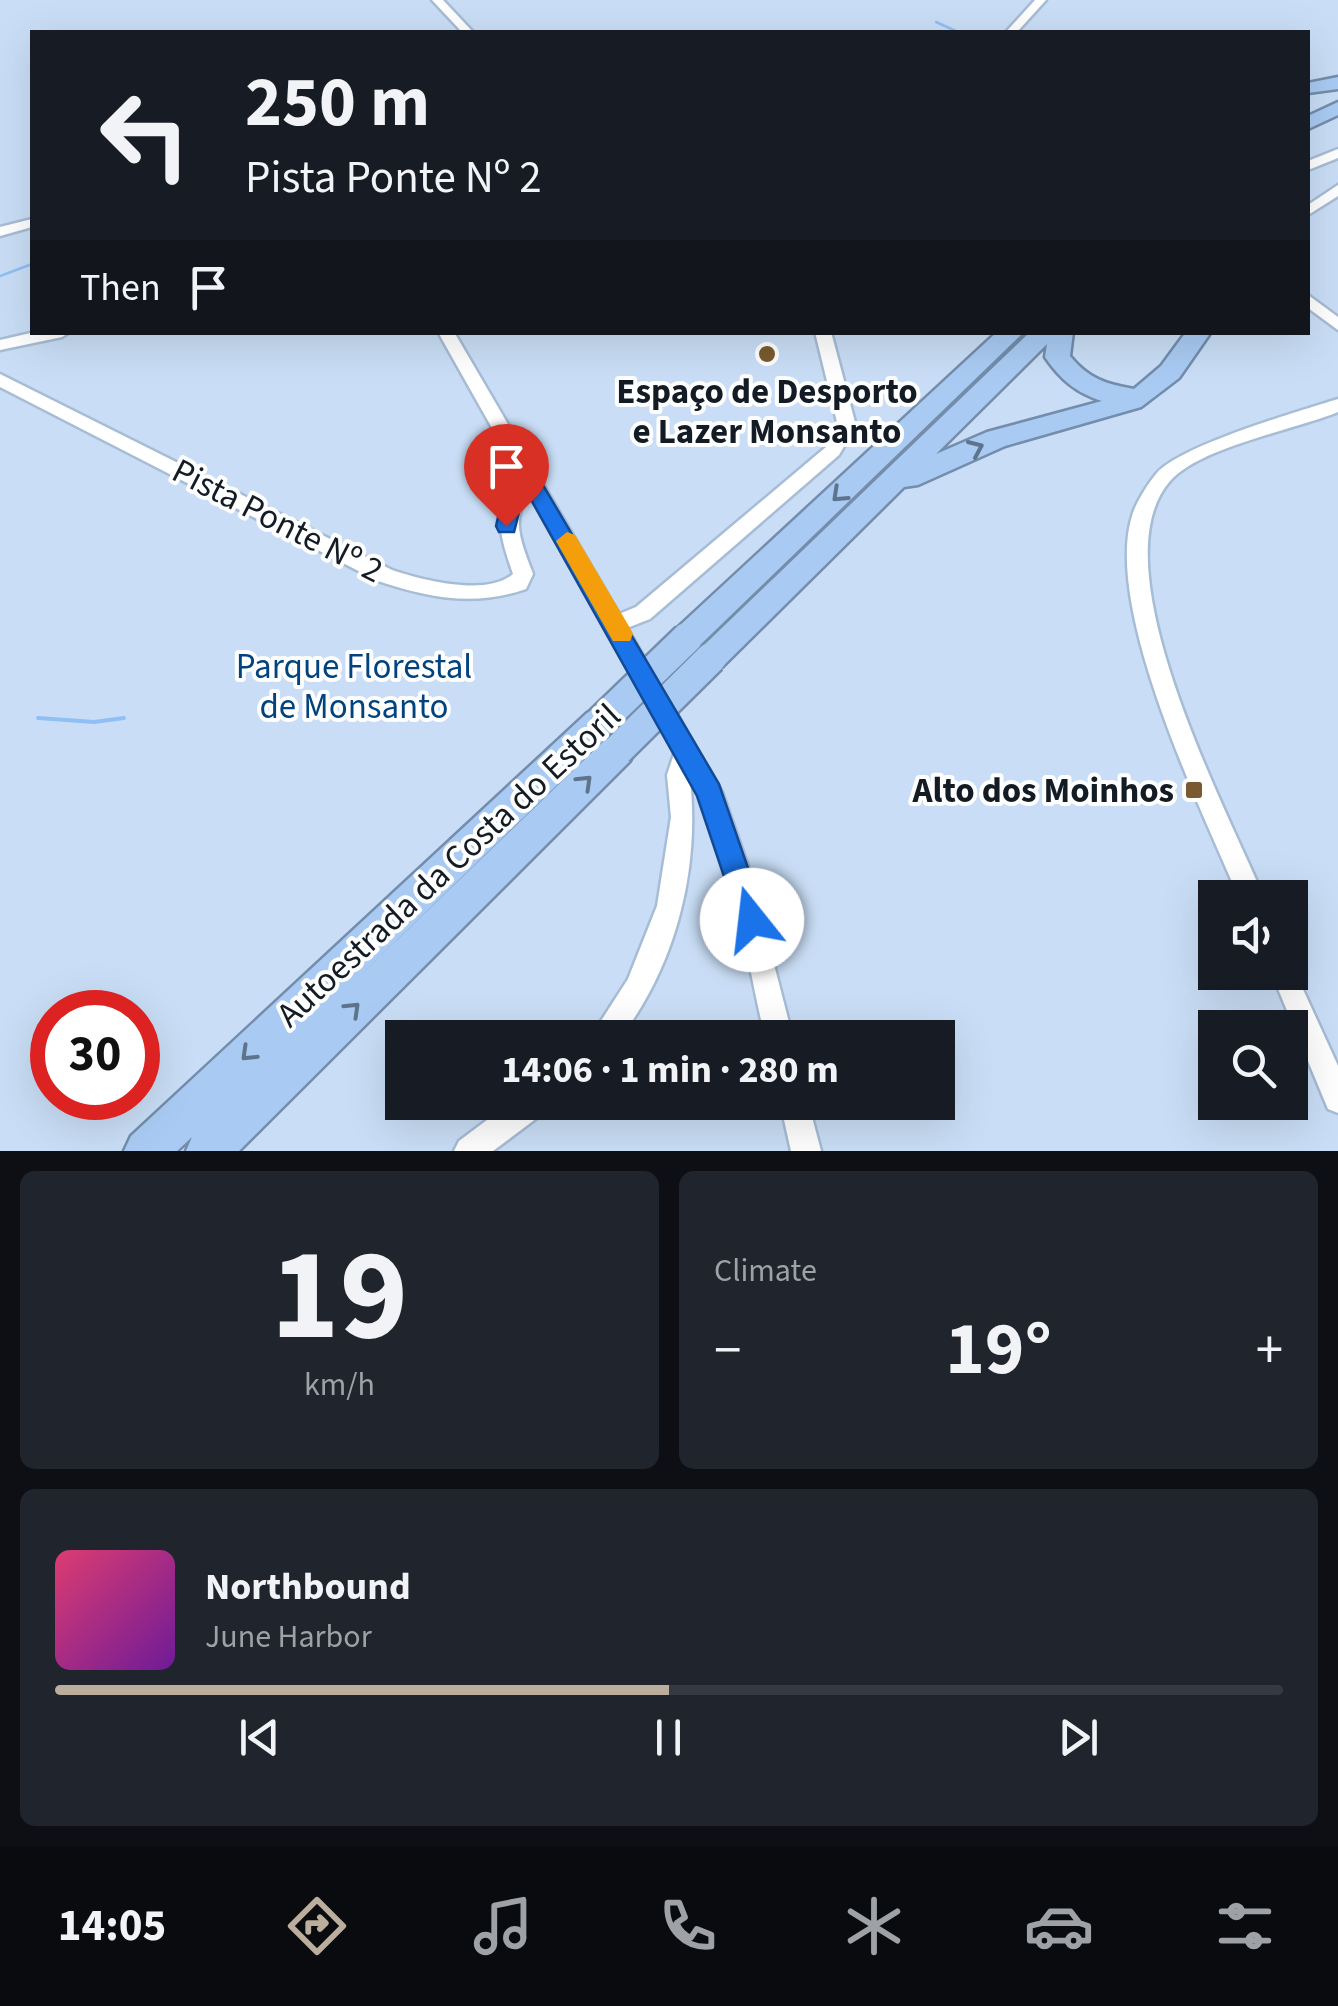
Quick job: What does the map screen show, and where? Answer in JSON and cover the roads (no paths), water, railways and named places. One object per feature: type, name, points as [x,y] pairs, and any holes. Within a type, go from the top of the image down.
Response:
[{"type":"highway","points":[[1310,88],[1338,84]]},
{"type":"highway","points":[[1310,105],[1338,92]]},
{"type":"highway","points":[[1310,122],[1338,108]]},
{"type":"highway","name":"Autoestrada da Costa do Estoril","points":[[208,1151],[608,736],[1009,335]]},
{"type":"highway","name":"Autoestrada da Costa do Estoril","points":[[699,648],[887,488],[1043,335]]},
{"type":"highway","points":[[1061,335],[1057,357],[1069,374],[1109,396],[1132,396],[1148,389],[1164,374],[1193,335]]},
{"type":"highway","points":[[887,488],[996,439],[1132,401],[1168,377],[1193,335]]},
{"type":"highway","name":"Autoestrada da Costa do Estoril","points":[[146,1151],[608,736]]},
{"type":"street","points":[[437,0],[466,30]]},
{"type":"street","points":[[1013,30],[1042,0]]},
{"type":"street","points":[[1310,165],[1338,154]]},
{"type":"street","points":[[1310,207],[1338,189]]},
{"type":"street","points":[[0,232],[30,224]]},
{"type":"street","points":[[1310,302],[1338,325]]},
{"type":"street","points":[[0,345],[48,335]]},
{"type":"street","points":[[448,335],[710,792],[738,872],[775,1020]]},
{"type":"street","points":[[615,624],[643,613],[833,451],[847,426],[824,335]]},
{"type":"street","name":"Pista Ponte Nº 2","points":[[0,380],[385,576],[410,584],[480,592],[518,584],[522,574],[506,526],[508,512],[520,492],[533,485]]},
{"type":"street","points":[[1244,880],[1171,706],[1146,629],[1137,575],[1138,522],[1145,498],[1177,465],[1338,404]]},
{"type":"street","points":[[618,1020],[648,970],[670,909],[682,820],[677,770],[688,751]]},
{"type":"street","points":[[1292,990],[1338,1099]]},
{"type":"street","points":[[469,1151],[511,1120]]},
{"type":"street","points":[[798,1120],[806,1151]]},
{"type":"waterway","points":[[936,22],[954,30]]},
{"type":"waterway","points":[[0,276],[30,265]]},
{"type":"waterway","points":[[38,718],[94,722],[124,718]]},
{"type":"place","name":"Espaço de Desporto e Lazer Monsanto","points":[[767,354]]},
{"type":"place","name":"Alto dos Moinhos","points":[[1194,790]]},
{"type":"park label","name":"Parque Florestal de Monsanto","points":[[354,686]]}]
